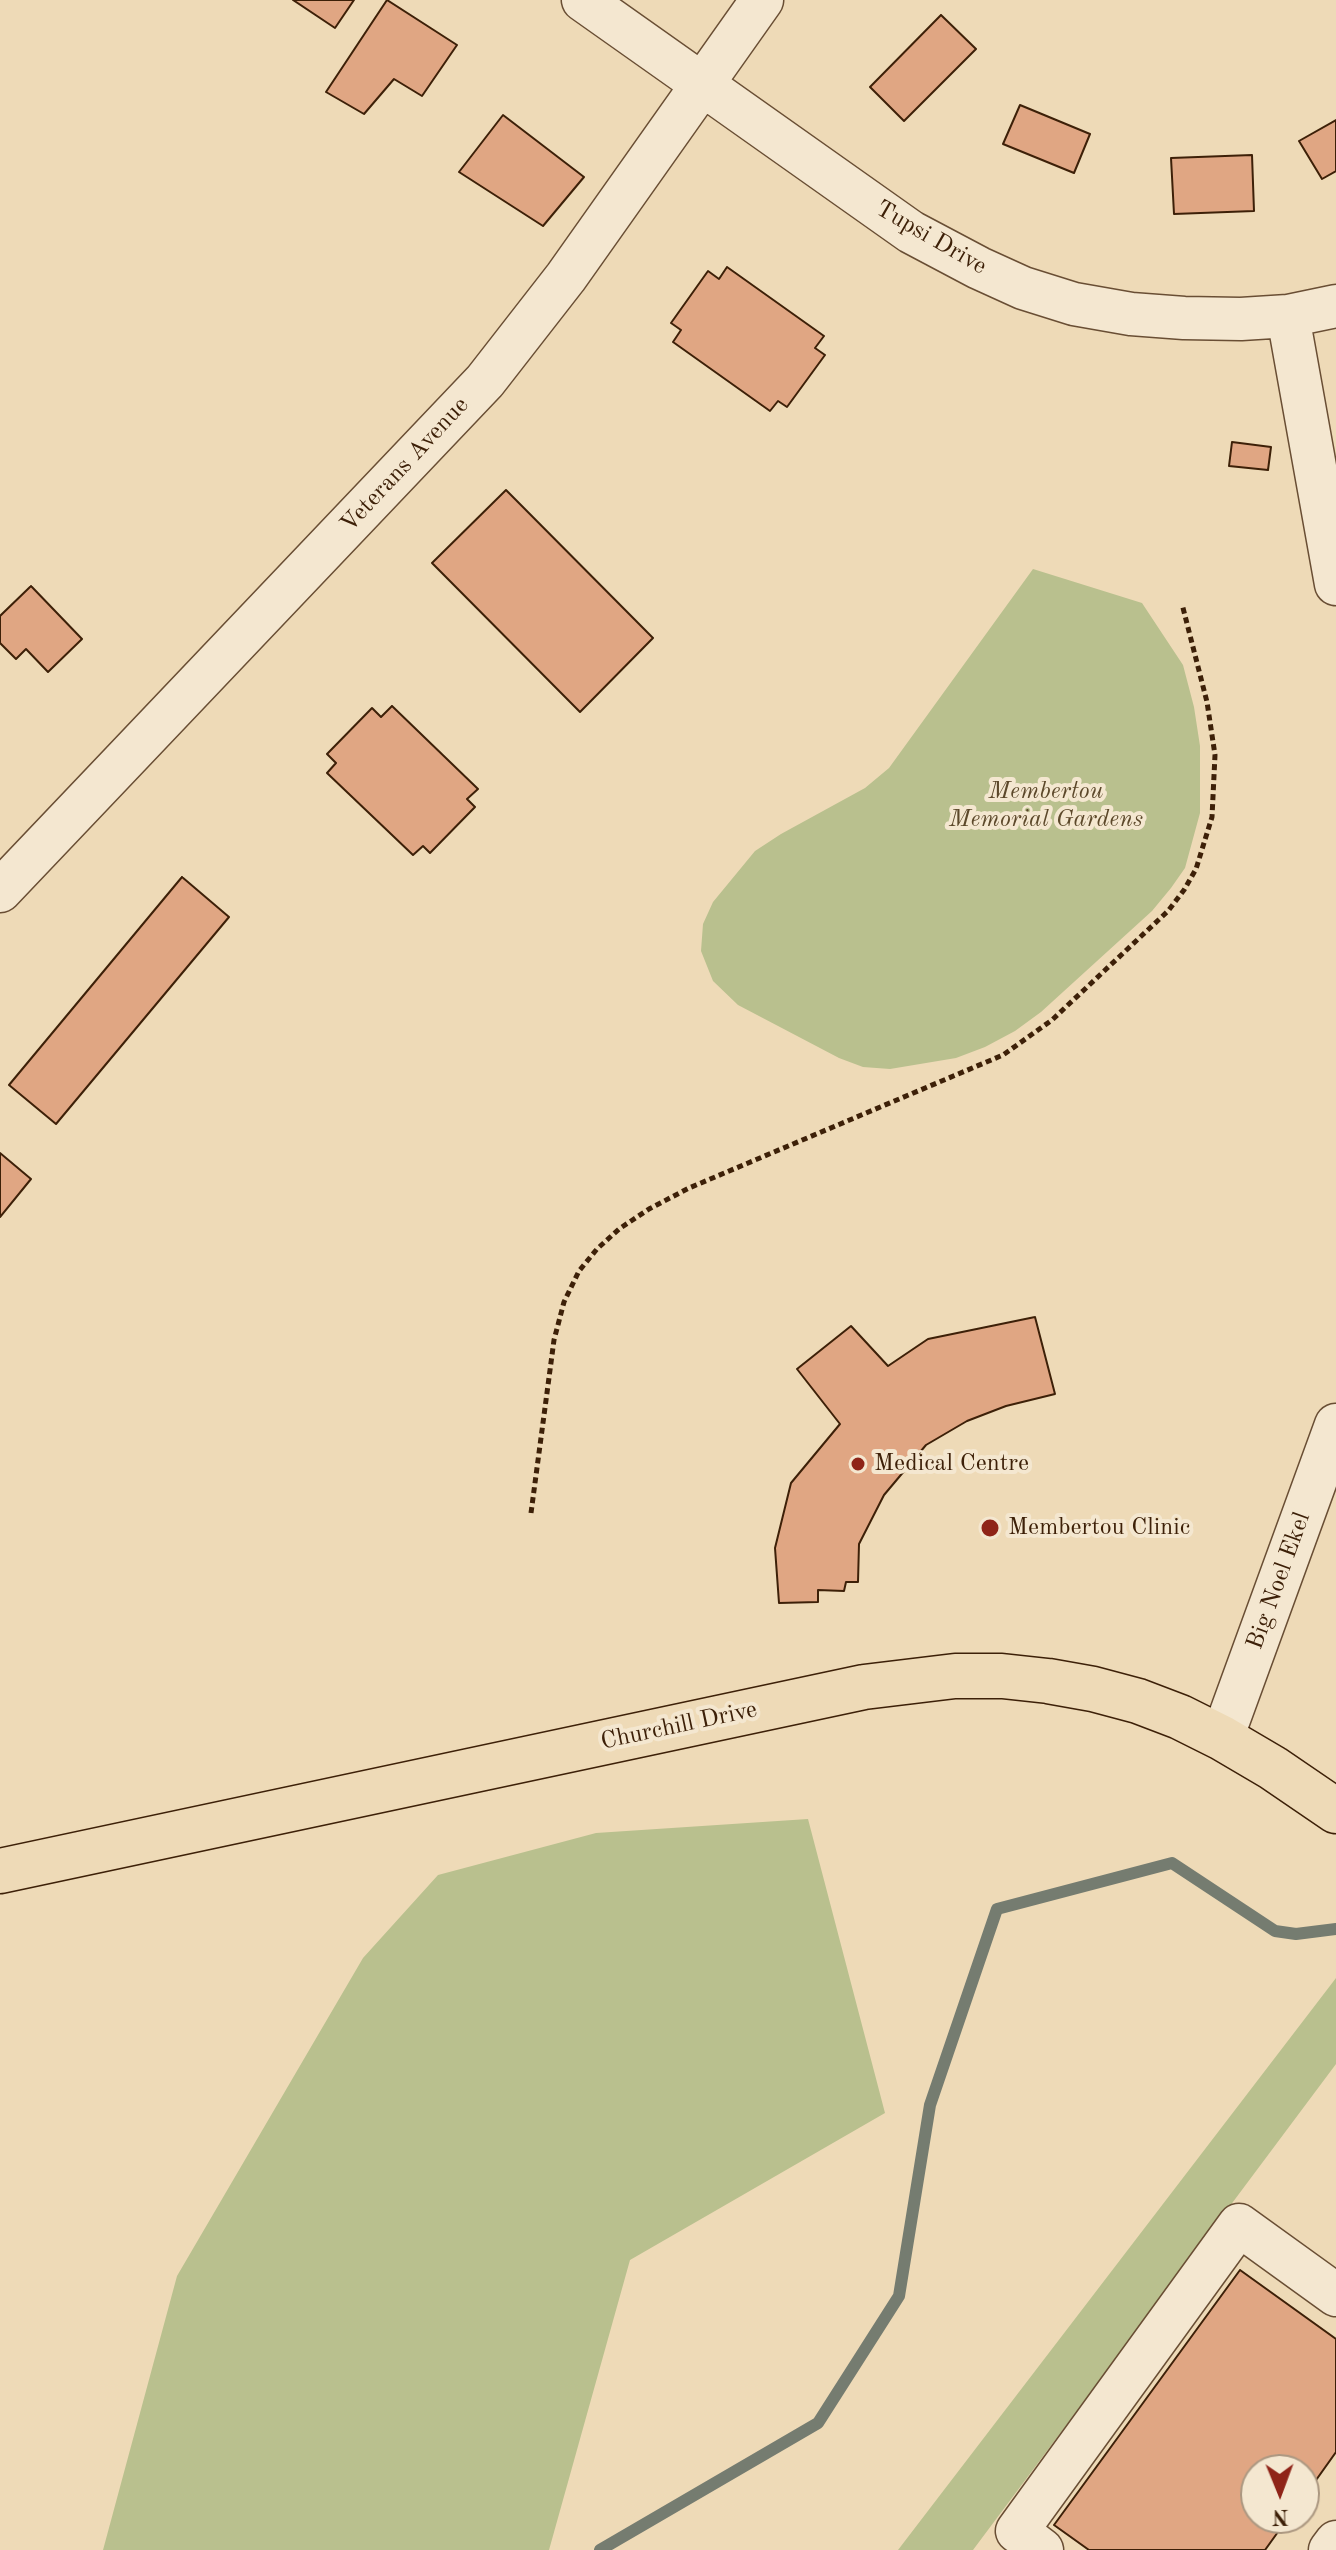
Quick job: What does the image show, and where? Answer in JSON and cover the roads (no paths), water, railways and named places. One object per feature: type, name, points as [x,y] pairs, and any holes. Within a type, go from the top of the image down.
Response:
[{"type":"main road","name":"Churchill Drive","points":[[0,1871],[836,1693],[910,1680],[955,1676],[1002,1676],[1048,1681],[1138,1701],[1222,1738],[1336,1811]]},
{"type":"street","name":"Tupsi Drive","points":[[583,0],[911,232],[1023,288],[1074,304],[1131,314],[1241,319],[1288,316],[1336,306]]},
{"type":"street","name":"Veterans Avenue","points":[[0,891],[485,381],[539,314],[762,0]]},
{"type":"street","points":[[1288,316],[1336,584]]},
{"type":"street","name":"Big Noel Ekel","points":[[1222,1738],[1336,1425]]},
{"type":"street","points":[[1042,2550],[1017,2531],[1239,2225],[1336,2295]]},
{"type":"street","points":[[1330,2550],[1336,2542]]},
{"type":"waterway","points":[[600,2550],[818,2423],[899,2296],[930,2105],[997,1909],[1172,1863],[1275,1931],[1296,1934],[1336,1929]]},
{"type":"place","name":"Medical Centre","points":[[858,1464]]},
{"type":"place","name":"Membertou Clinic","points":[[990,1528]]},
{"type":"park label","name":"Membertou Memorial Gardens","points":[[1046,806]]}]
